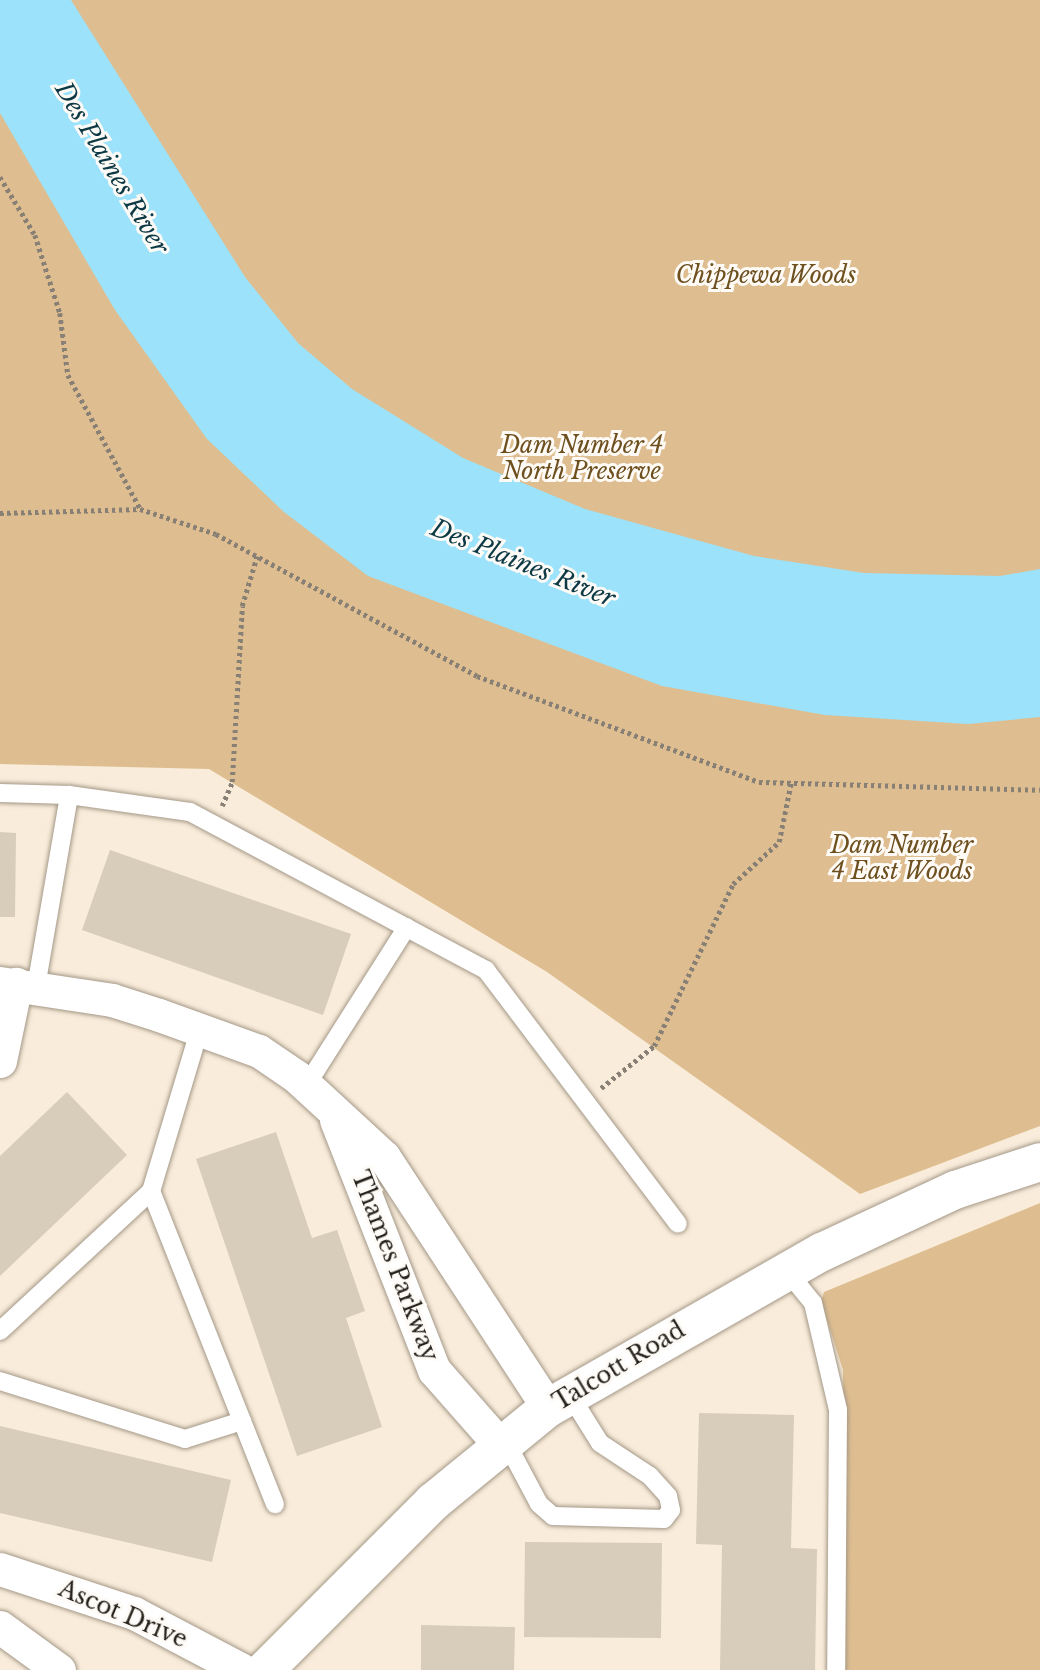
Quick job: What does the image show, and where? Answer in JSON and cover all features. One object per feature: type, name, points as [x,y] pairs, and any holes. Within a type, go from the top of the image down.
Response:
[{"type":"main road","name":"Talcott Road","points":[[265,1670],[377,1554],[502,1441],[559,1402],[787,1271],[954,1190],[1040,1162]]},
{"type":"street","name":"Thames Parkway","points":[[17,985],[112,1000],[200,1028],[259,1051],[306,1086],[384,1157],[559,1402]]},
{"type":"street","points":[[0,1061],[17,985]]},
{"type":"street","name":"Thames Parkway","points":[[333,1111],[434,1370],[502,1441]]},
{"type":"street","name":"Ascot Drive","points":[[0,1569],[134,1613],[242,1670]]},
{"type":"street","points":[[0,1628],[59,1670]]},
{"type":"lane","points":[[0,793],[69,795],[190,812],[486,970],[678,1224]]},
{"type":"lane","points":[[17,985],[69,795]]},
{"type":"lane","points":[[306,1086],[407,927]]},
{"type":"lane","points":[[0,1331],[151,1191],[200,1028]]},
{"type":"lane","points":[[151,1191],[275,1504]]},
{"type":"lane","points":[[787,1271],[813,1303],[838,1410],[836,1670]]},
{"type":"lane","points":[[0,1381],[186,1439],[242,1421]]},
{"type":"lane","points":[[502,1441],[539,1504],[553,1516],[664,1519],[671,1510],[668,1496],[600,1443],[559,1402]]},
{"type":"path","points":[[0,177],[35,235],[60,313],[68,375],[140,509]]},
{"type":"path","points":[[0,513],[140,509],[216,534],[540,705],[759,782],[1040,790]]},
{"type":"path","points":[[215,823],[232,782],[242,606],[257,556]]},
{"type":"path","points":[[585,1100],[654,1046],[733,884],[779,842],[791,783]]},
{"type":"green space","name":"Dam Number 4 North Preserve","points":[[0,0],[1040,0],[1040,1126],[860,1194],[547,972],[209,769],[0,764]]},
{"type":"green space","points":[[1040,1203],[1040,1670],[845,1670],[843,1370],[821,1301],[824,1292]]},
{"type":"water","name":"Des Plaines River","points":[[0,0],[71,0],[245,277],[298,343],[352,389],[463,458],[585,509],[754,556],[864,573],[1000,576],[1040,569],[1040,717],[968,724],[825,715],[662,686],[368,576],[284,512],[207,439],[115,310],[0,113]]},
{"type":"building","points":[[0,832],[16,833],[15,917],[0,917]]},
{"type":"building","points":[[110,850],[351,934],[323,1015],[82,930]]},
{"type":"building","points":[[67,1092],[127,1155],[0,1276],[0,1156]]},
{"type":"building","points":[[276,1132],[312,1238],[337,1230],[365,1311],[346,1318],[382,1427],[297,1456],[196,1159]]},
{"type":"building","points":[[699,1413],[794,1415],[791,1548],[817,1549],[815,1670],[720,1670],[722,1545],[696,1544]]},
{"type":"building","points":[[0,1426],[231,1480],[212,1562],[0,1513]]},
{"type":"building","points":[[525,1542],[662,1543],[661,1638],[524,1637]]},
{"type":"building","points":[[421,1625],[515,1627],[514,1670],[421,1670]]},
{"type":"park label","name":"Chippewa Woods","points":[[766,275]]},
{"type":"park label","name":"Dam Number 4 East Woods","points":[[902,858]]}]
